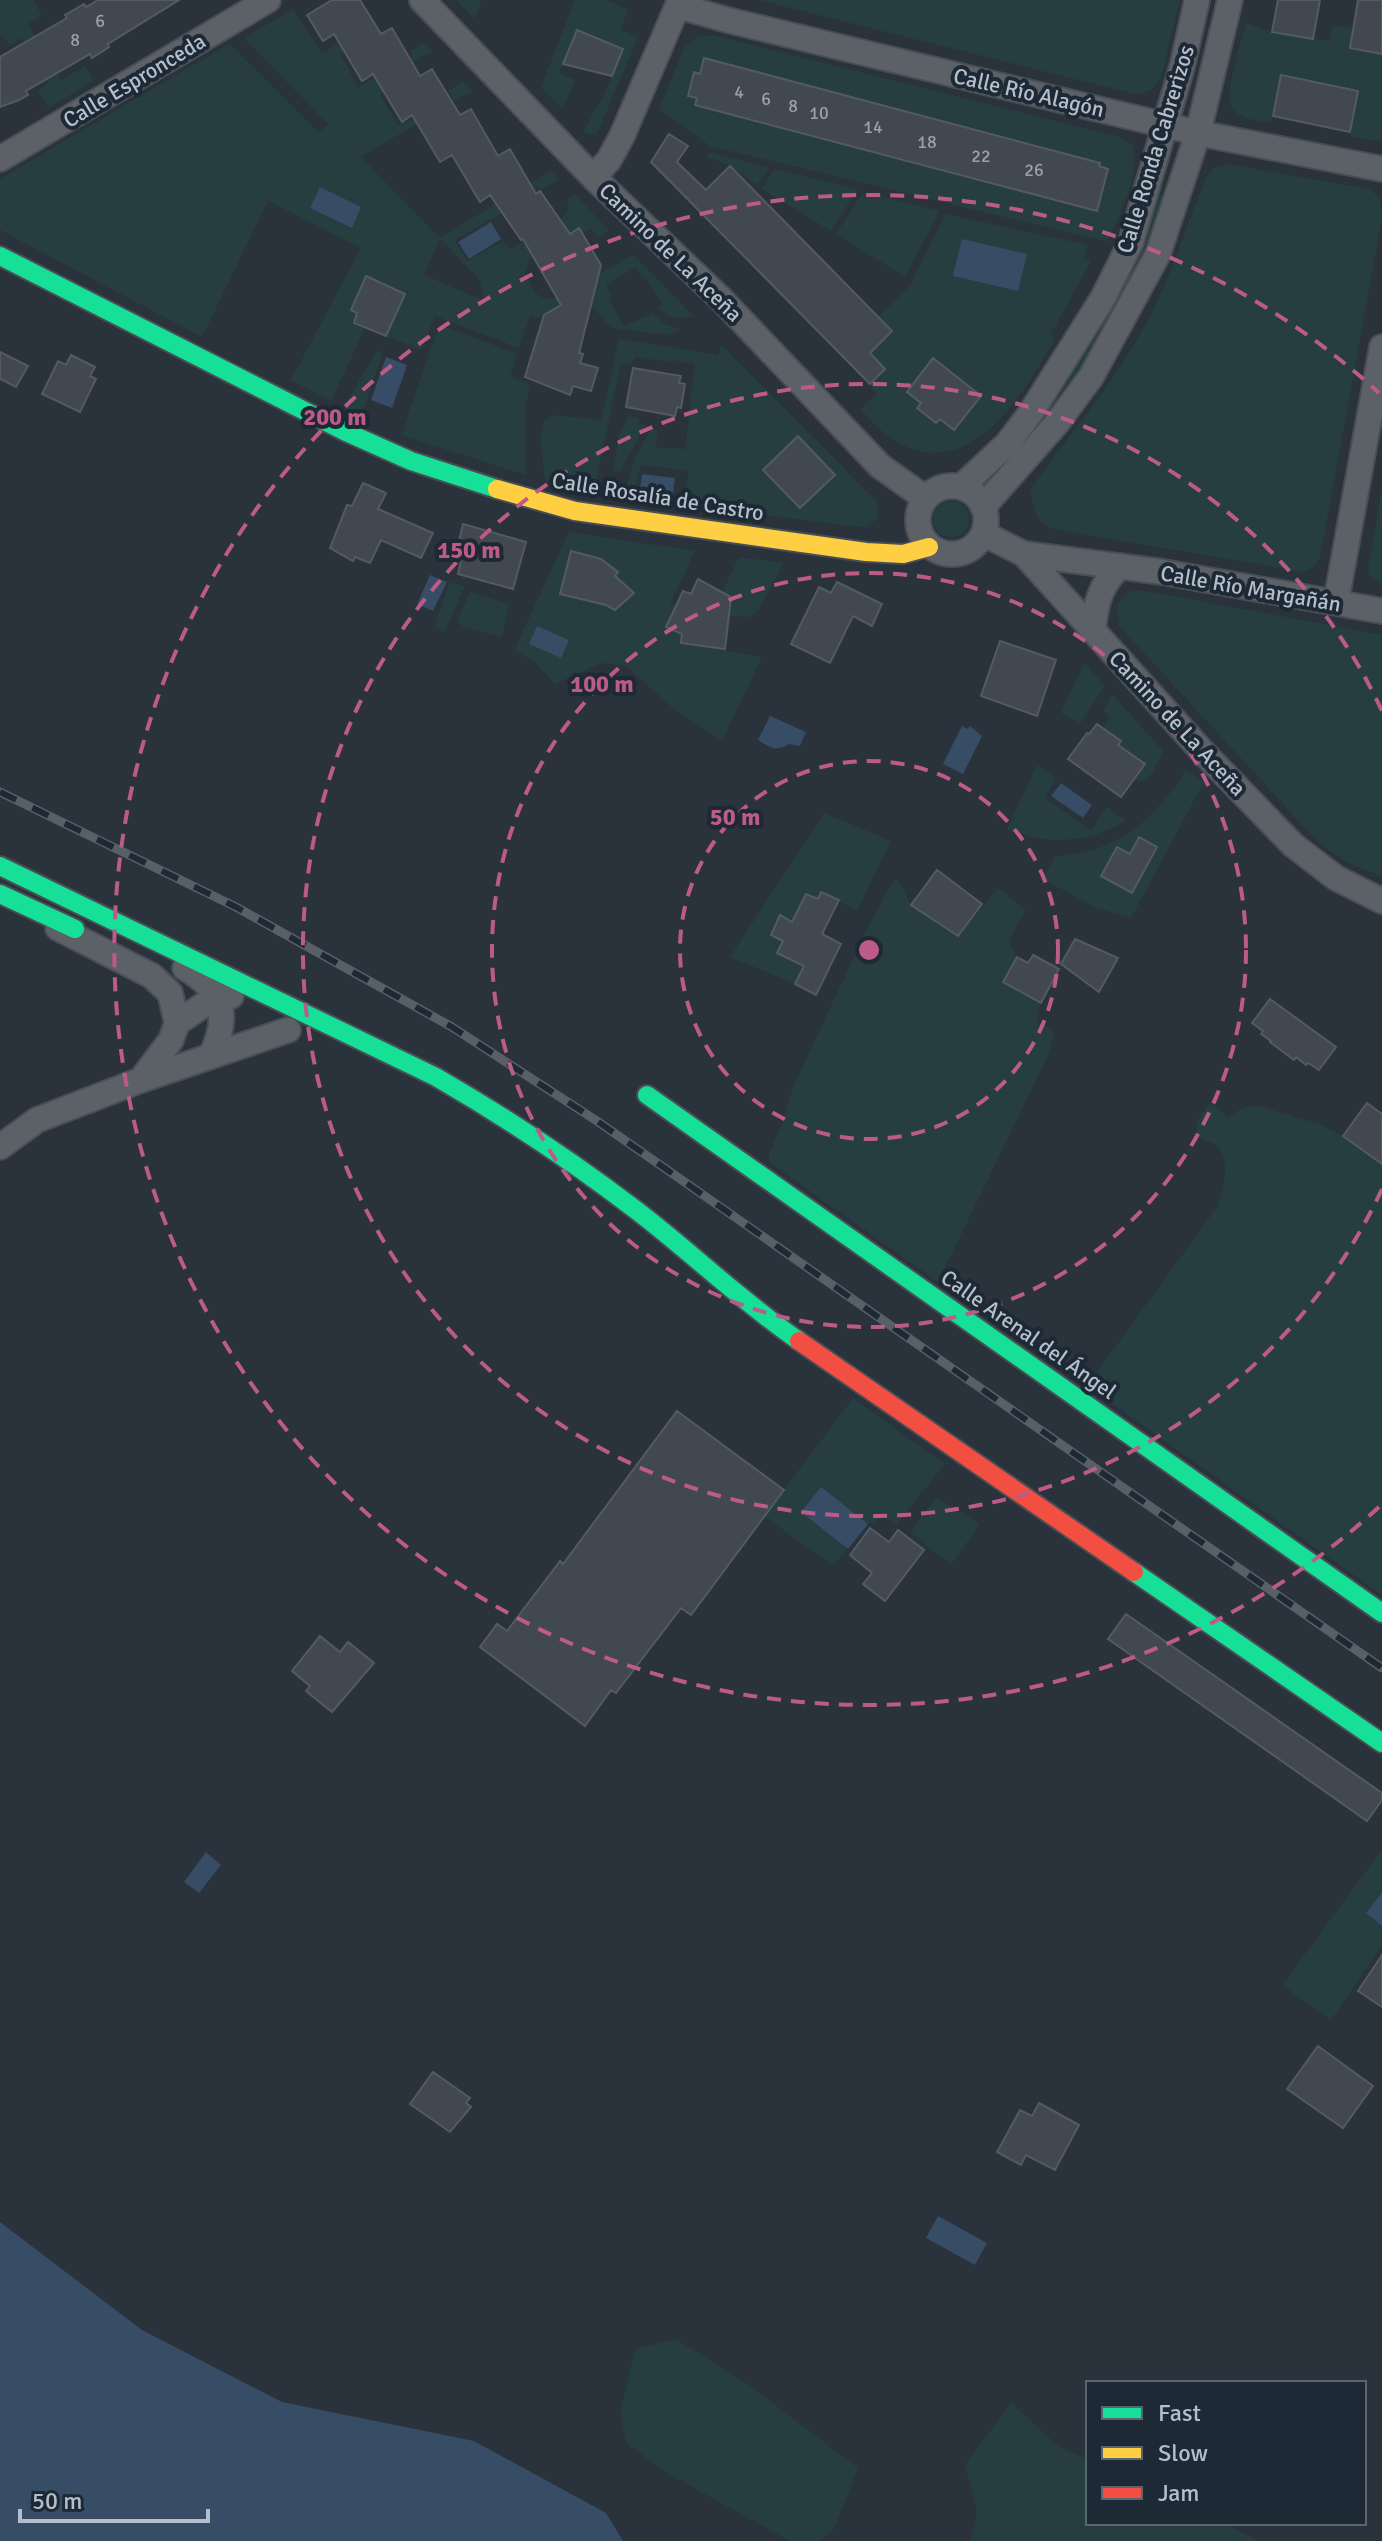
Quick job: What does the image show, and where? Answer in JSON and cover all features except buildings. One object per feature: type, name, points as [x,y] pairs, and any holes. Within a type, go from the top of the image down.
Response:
[{"type":"street","name":"Calle Espronceda","points":[[0,159],[268,0]]},
{"type":"street","name":"Camino de La Aceña","points":[[422,0],[593,177],[721,299],[880,466],[925,498]]},
{"type":"street","name":"Calle Ronda Cabrerizos","points":[[961,487],[1007,444],[1030,414],[1103,298],[1131,242],[1182,67],[1197,0]]},
{"type":"street","name":"Calle Ronda Cabrerizos","points":[[983,507],[1057,423],[1110,346],[1158,254],[1198,133],[1230,0]]},
{"type":"street","points":[[593,177],[609,160],[622,136],[679,3]]},
{"type":"street","name":"Calle Río Alagón","points":[[679,3],[731,21],[1198,133],[1382,169]]},
{"type":"street","name":"Calle Rosalía de Castro","points":[[0,256],[346,432],[411,461],[489,487],[575,511],[866,552],[903,554],[929,547]]},
{"type":"street","points":[[1336,602],[1382,347]]},
{"type":"street","points":[[948,486],[961,487],[974,495],[983,507],[986,520],[984,534],[970,550],[949,555],[929,547],[919,532],[918,514],[925,498],[936,490],[948,486]]},
{"type":"street","name":"Camino de La Aceña","points":[[984,534],[1024,554],[1201,750],[1293,845],[1336,878],[1382,901]]},
{"type":"street","name":"Calle Río Margañán","points":[[1024,554],[1120,566],[1382,611]]},
{"type":"street","points":[[1093,630],[1099,593],[1107,578],[1120,566]]},
{"type":"street","points":[[0,867],[36,896],[202,978],[217,996],[222,1011],[220,1036],[211,1056]]},
{"type":"street","points":[[0,867],[436,1077],[488,1107],[566,1159],[697,1258],[727,1287],[773,1323],[1382,1743]]},
{"type":"street","points":[[0,895],[295,1033]]},
{"type":"street","points":[[0,895],[97,950],[152,976],[170,993],[177,1023],[171,1040],[141,1080]]},
{"type":"street","points":[[177,1023],[217,996],[242,997],[261,1003],[406,1072],[436,1077]]},
{"type":"street","points":[[0,1147],[37,1120],[211,1056],[295,1033]]},
{"type":"street","name":"Calle Arenal del Ángel","points":[[647,1095],[1382,1613]]},
{"type":"street","points":[[492,1133],[517,1148]]},
{"type":"street","points":[[615,1217],[691,1270],[727,1287]]},
{"type":"green space","points":[[0,0],[33,0],[42,15],[28,24],[61,80],[85,66],[94,81],[48,108],[38,91],[48,83],[22,38],[9,45],[3,35],[0,36]]},
{"type":"green space","points":[[456,0],[482,0],[474,19]]},
{"type":"green space","points":[[575,0],[607,0],[629,10],[620,29],[638,38],[599,129],[596,134],[590,135],[583,131],[605,93],[623,49],[577,30],[559,73],[575,80],[563,109],[541,87]]},
{"type":"green space","points":[[759,0],[1180,0],[1159,82],[1145,92],[1131,93]]},
{"type":"green space","points":[[293,9],[322,53],[346,38],[352,47],[340,54],[358,87],[412,56],[410,51],[424,43],[432,51],[385,79],[390,87],[380,94],[398,126],[452,98],[449,91],[462,81],[472,91],[361,157],[439,238],[551,171],[559,180],[541,189],[539,187],[496,217],[455,240],[467,261],[503,241],[510,249],[562,218],[567,212],[568,199],[574,194],[609,230],[599,238],[590,229],[582,234],[579,229],[530,258],[525,272],[538,295],[553,299],[633,255],[694,317],[672,317],[658,309],[663,305],[636,267],[606,284],[612,296],[609,299],[624,326],[652,314],[667,325],[681,329],[668,335],[612,328],[591,306],[570,300],[538,318],[530,316],[519,348],[435,316],[421,350],[386,336],[404,294],[366,276],[351,310],[357,313],[354,323],[365,328],[331,401],[291,380],[361,248],[268,201],[202,337],[0,230],[0,179],[229,44],[319,133],[328,124],[244,38]],"holes":[[[440,239],[479,279],[485,301],[424,275]]]},
{"type":"green space","points":[[1246,23],[1272,32],[1329,41],[1333,26],[1353,28],[1350,48],[1382,54],[1382,141],[1350,137],[1358,91],[1273,116],[1271,123],[1246,118],[1234,111],[1231,82]]},
{"type":"green space","points":[[712,35],[1120,137],[1133,145],[1134,169],[1128,194],[1108,242],[710,146],[659,109],[685,46],[697,37]]},
{"type":"green space","points":[[710,152],[769,168],[758,185],[730,166],[707,157]]},
{"type":"green space","points":[[1227,164],[1364,188],[1374,193],[1381,203],[1382,218],[1320,558],[1312,568],[1302,572],[1054,529],[1038,518],[1033,503],[1031,489],[1108,384],[1149,318],[1207,176],[1214,168]]},
{"type":"green space","points":[[774,169],[858,189],[831,231],[762,189]]},
{"type":"green space","points":[[863,192],[940,211],[905,277],[836,234]]},
{"type":"green space","points":[[1158,194],[1167,197],[1150,250],[1083,369],[1024,450],[1017,444],[1103,319],[1129,273]]},
{"type":"green space","points":[[946,214],[1088,245],[1084,259],[1091,261],[1051,334],[1056,338],[1012,405],[973,441],[950,451],[925,452],[894,440],[861,410],[877,394],[870,384],[885,369],[870,353],[878,317],[913,283]]},
{"type":"green space","points":[[439,325],[518,354],[510,377],[530,384],[526,406],[526,475],[401,435]]},
{"type":"green space","points":[[619,339],[718,355],[721,344],[877,502],[879,517],[867,527],[851,526],[682,504],[689,471],[641,465],[635,489],[626,488],[635,457],[652,428],[657,430],[656,447],[685,449],[695,364],[671,360],[635,357],[632,364],[621,363],[594,490],[545,480],[540,436],[544,421],[553,415],[601,420]]},
{"type":"green space","points":[[377,350],[383,353],[361,415],[344,407]]},
{"type":"green space","points":[[629,416],[639,418],[639,424],[646,425],[620,471],[613,471],[620,432]]},
{"type":"green space","points":[[1382,489],[1382,586],[1369,575],[1368,569]]},
{"type":"green space","points":[[951,501],[964,506],[969,519],[964,532],[951,537],[938,532],[933,519],[938,506]]},
{"type":"green space","points":[[569,532],[695,551],[670,604],[675,608],[666,627],[682,634],[682,643],[762,657],[722,741],[676,711],[626,666],[601,663],[555,684],[533,661],[514,650]]},
{"type":"green space","points":[[739,557],[784,563],[758,610],[750,617],[729,616],[731,597],[722,592]]},
{"type":"green space","points":[[450,582],[465,586],[445,632],[434,626]]},
{"type":"green space","points":[[1131,591],[1146,591],[1382,635],[1382,877],[1347,862],[1321,845],[1120,627],[1118,607]]},
{"type":"green space","points":[[470,592],[509,604],[502,637],[463,627],[458,619]]},
{"type":"green space","points":[[1084,663],[1105,686],[1080,724],[1061,713]]},
{"type":"green space","points":[[1112,694],[1163,751],[1153,772],[1144,782],[1133,779],[1118,745],[1121,741],[1103,728],[1110,717],[1103,712]]},
{"type":"green space","points":[[1037,765],[1056,778],[1045,798],[1091,830],[1107,807],[1126,821],[1097,834],[1068,840],[1038,838],[1007,829]]},
{"type":"green space","points":[[1186,770],[1204,782],[1131,918],[1094,907],[1043,879],[1055,856],[1097,849],[1132,831],[1161,804]]},
{"type":"green space","points":[[824,813],[891,841],[857,911],[822,892],[792,922],[780,916],[771,934],[783,941],[778,952],[804,966],[795,984],[730,957]]},
{"type":"green space","points":[[898,879],[911,905],[958,936],[998,888],[1026,910],[1009,940],[1017,957],[1003,981],[1041,1003],[1036,1021],[1055,1032],[1047,1058],[938,1282],[769,1162],[769,1153],[783,1122],[793,1087],[869,925],[893,881]]},
{"type":"green space","points":[[1211,1102],[1228,1117],[1242,1108],[1256,1105],[1319,1124],[1343,1136],[1382,1164],[1382,1595],[1087,1386],[1217,1207],[1225,1175],[1224,1159],[1216,1145],[1198,1138],[1196,1122]]},
{"type":"green space","points":[[853,1398],[945,1464],[896,1525],[882,1514],[874,1524],[869,1522],[833,1566],[764,1516]]},
{"type":"green space","points":[[936,1497],[980,1524],[951,1565],[910,1532]]},
{"type":"green space","points":[[1382,1850],[1382,1945],[1331,2020],[1282,1985]]},
{"type":"green space","points":[[676,2339],[750,2386],[858,2468],[834,2529],[819,2541],[790,2541],[667,2473],[626,2443],[620,2412],[635,2349]]},
{"type":"green space","points":[[1011,2403],[1058,2446],[1086,2459],[1086,2525],[1226,2525],[1260,2541],[970,2541],[977,2512],[965,2465]]},
{"type":"water","points":[[320,187],[361,207],[352,228],[310,208]]},
{"type":"water","points":[[491,222],[501,239],[469,259],[458,242]]},
{"type":"water","points":[[962,239],[1027,254],[1018,291],[953,276]]},
{"type":"water","points":[[386,357],[407,365],[392,408],[371,400]]},
{"type":"water","points":[[642,474],[675,478],[673,494],[640,490]]},
{"type":"water","points":[[430,575],[447,582],[433,611],[417,604]]},
{"type":"water","points":[[537,626],[569,640],[561,658],[529,644]]},
{"type":"water","points":[[770,716],[806,732],[800,746],[789,744],[774,748],[758,740]]},
{"type":"water","points":[[962,726],[967,729],[970,726],[982,736],[963,774],[943,764]]},
{"type":"water","points":[[1061,783],[1092,805],[1083,818],[1051,796]]},
{"type":"water","points":[[821,1487],[868,1524],[848,1549],[801,1512]]},
{"type":"water","points":[[206,1852],[221,1865],[199,1893],[184,1882]]},
{"type":"water","points":[[1382,1893],[1382,1926],[1366,1913]]},
{"type":"water","points":[[938,2216],[987,2243],[975,2265],[926,2238]]},
{"type":"water","points":[[0,2222],[142,2330],[282,2402],[474,2441],[606,2513],[623,2541],[0,2541]]},
{"type":"railway","points":[[0,792],[236,907],[452,1027],[597,1121],[1382,1668]]},
{"type":"traffic: fast","points":[[0,256],[346,432],[411,461],[497,489]]},
{"type":"traffic: fast","points":[[0,866],[462,1092],[612,1192],[799,1341]]},
{"type":"traffic: fast","points":[[0,894],[75,929]]},
{"type":"traffic: fast","points":[[647,1095],[1382,1613]]},
{"type":"traffic: fast","points":[[1134,1572],[1382,1743]]},
{"type":"traffic: slow","points":[[497,489],[575,511],[866,552],[903,554],[929,547]]},
{"type":"traffic: jam","points":[[799,1341],[1134,1572]]}]
